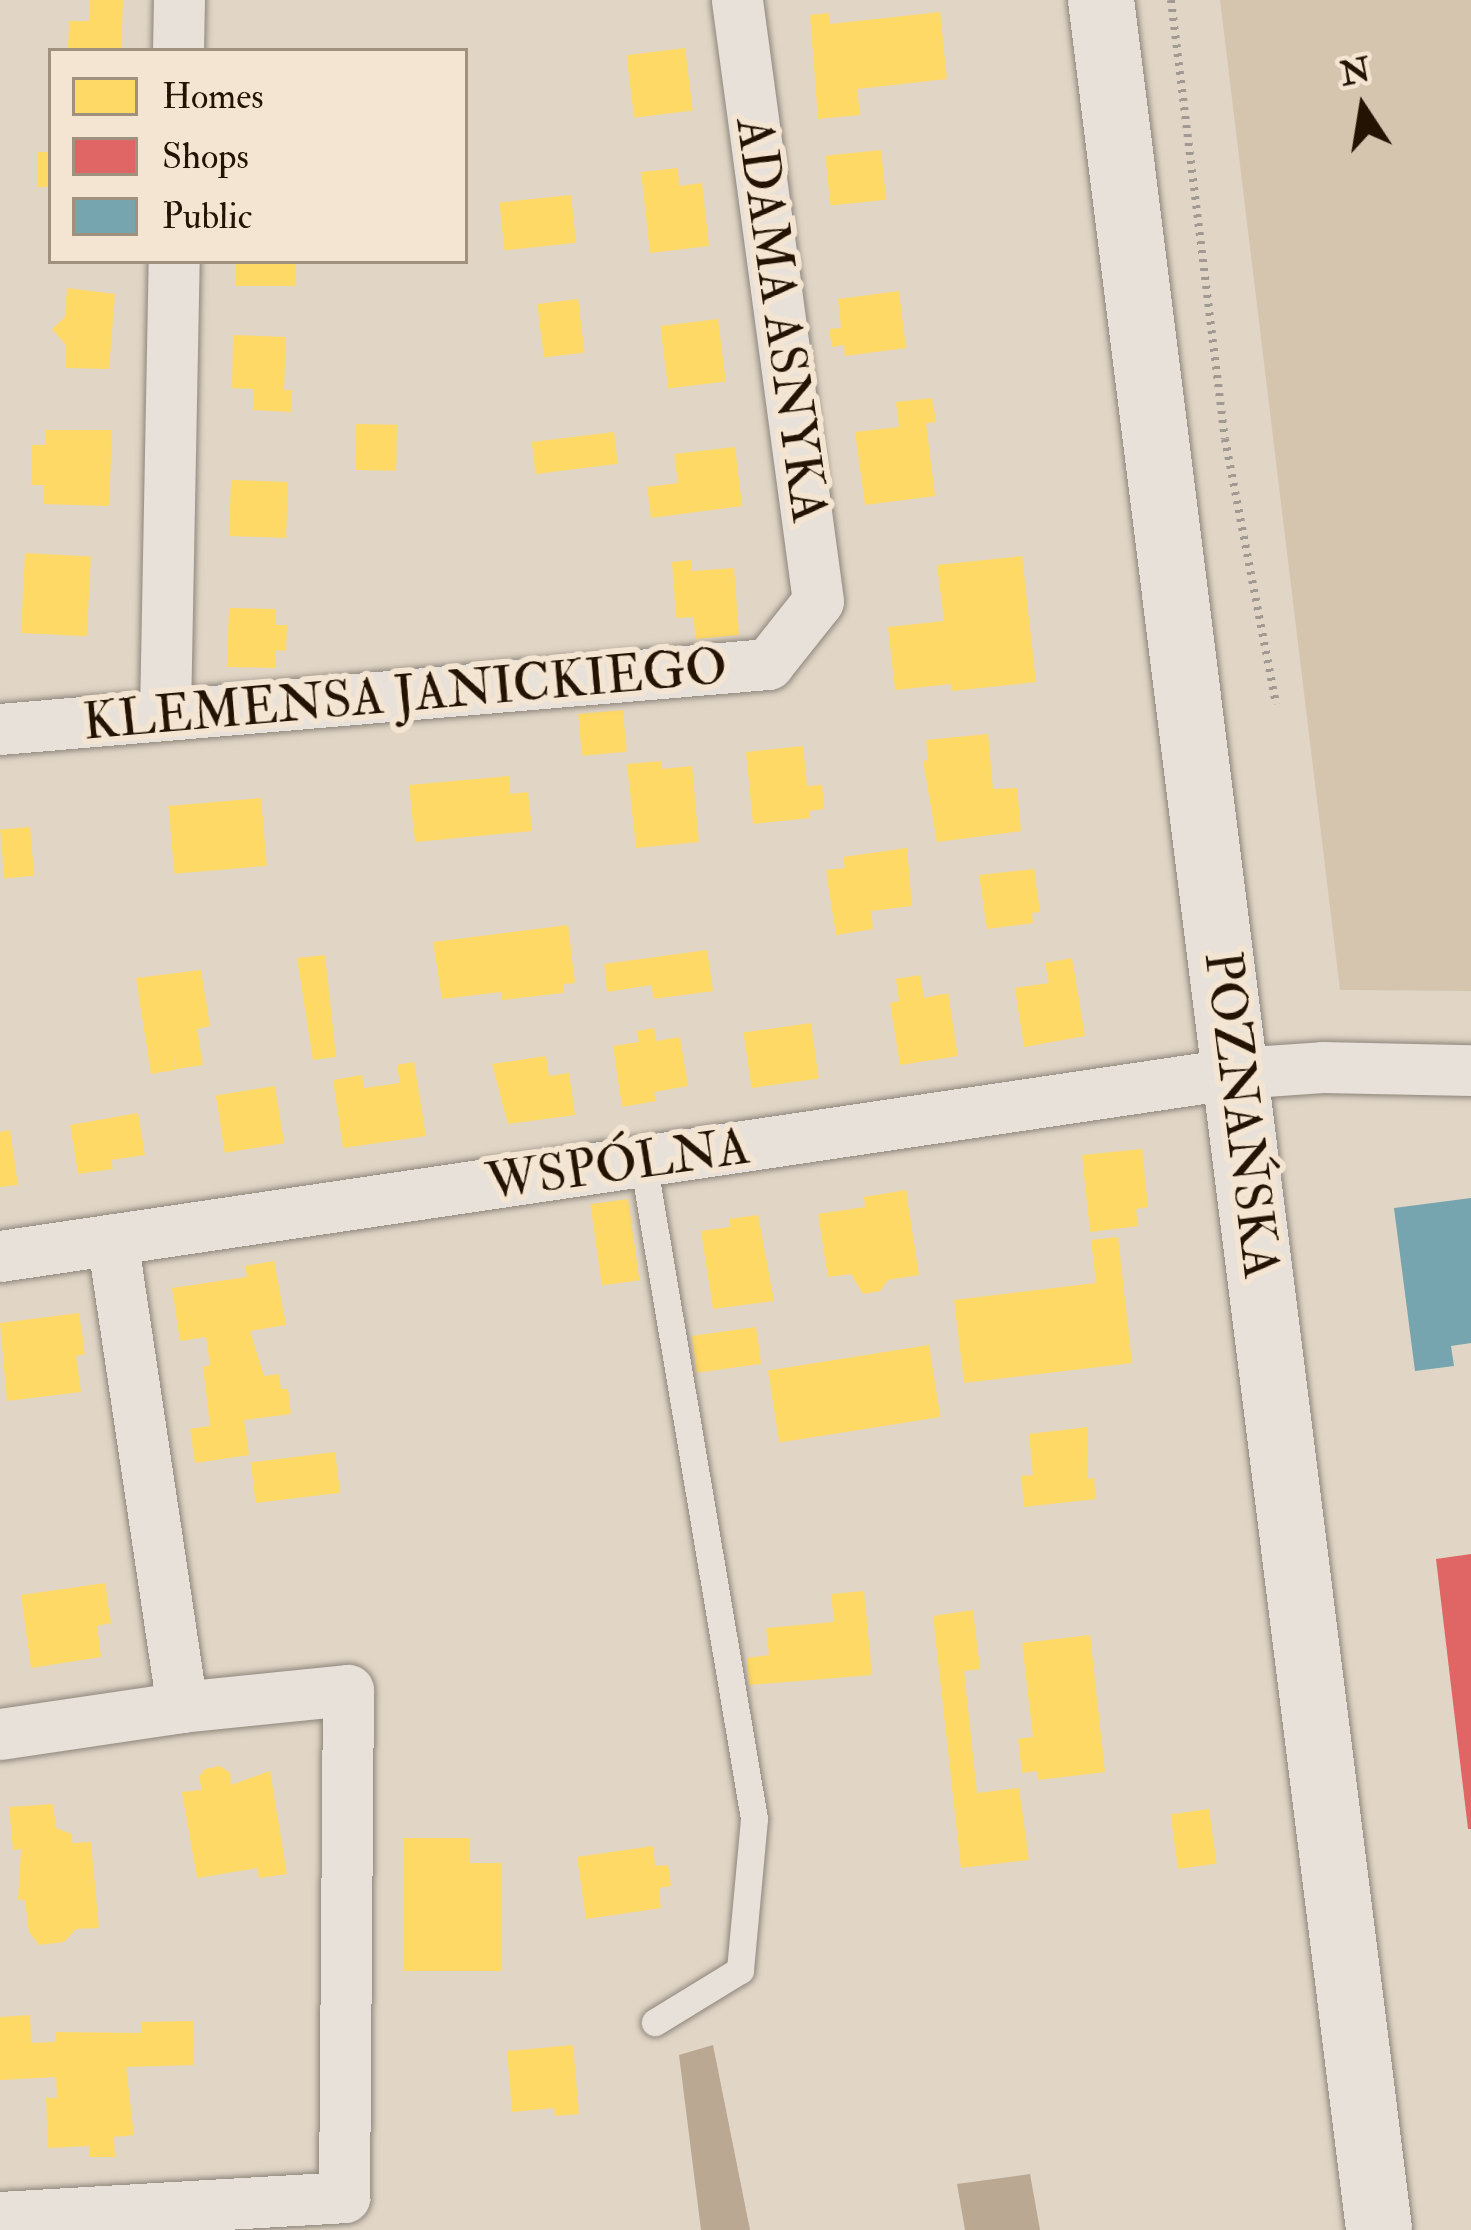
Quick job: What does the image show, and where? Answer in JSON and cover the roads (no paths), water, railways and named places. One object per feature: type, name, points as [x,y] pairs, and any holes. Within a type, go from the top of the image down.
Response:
[{"type":"main road","name":"POZNAŃSKA","points":[[1101,0],[1378,2230]]},
{"type":"street","points":[[178,48],[179,0]]},
{"type":"street","name":"ADAMA ASNYKA","points":[[737,0],[818,601],[794,632]]},
{"type":"street","points":[[165,714],[174,264]]},
{"type":"street","name":"KLEMENSA JANICKIEGO","points":[[0,729],[768,664],[794,632]]},
{"type":"street","name":"WSPÓLNA","points":[[0,1256],[1237,1073],[1322,1067],[1471,1070]]},
{"type":"street","points":[[112,1239],[182,1707]]},
{"type":"street","points":[[0,1734],[182,1707],[348,1690],[344,2197],[75,2222],[0,2218]]},
{"type":"lane","points":[[643,1161],[754,1819],[740,1970],[655,2022]]}]
